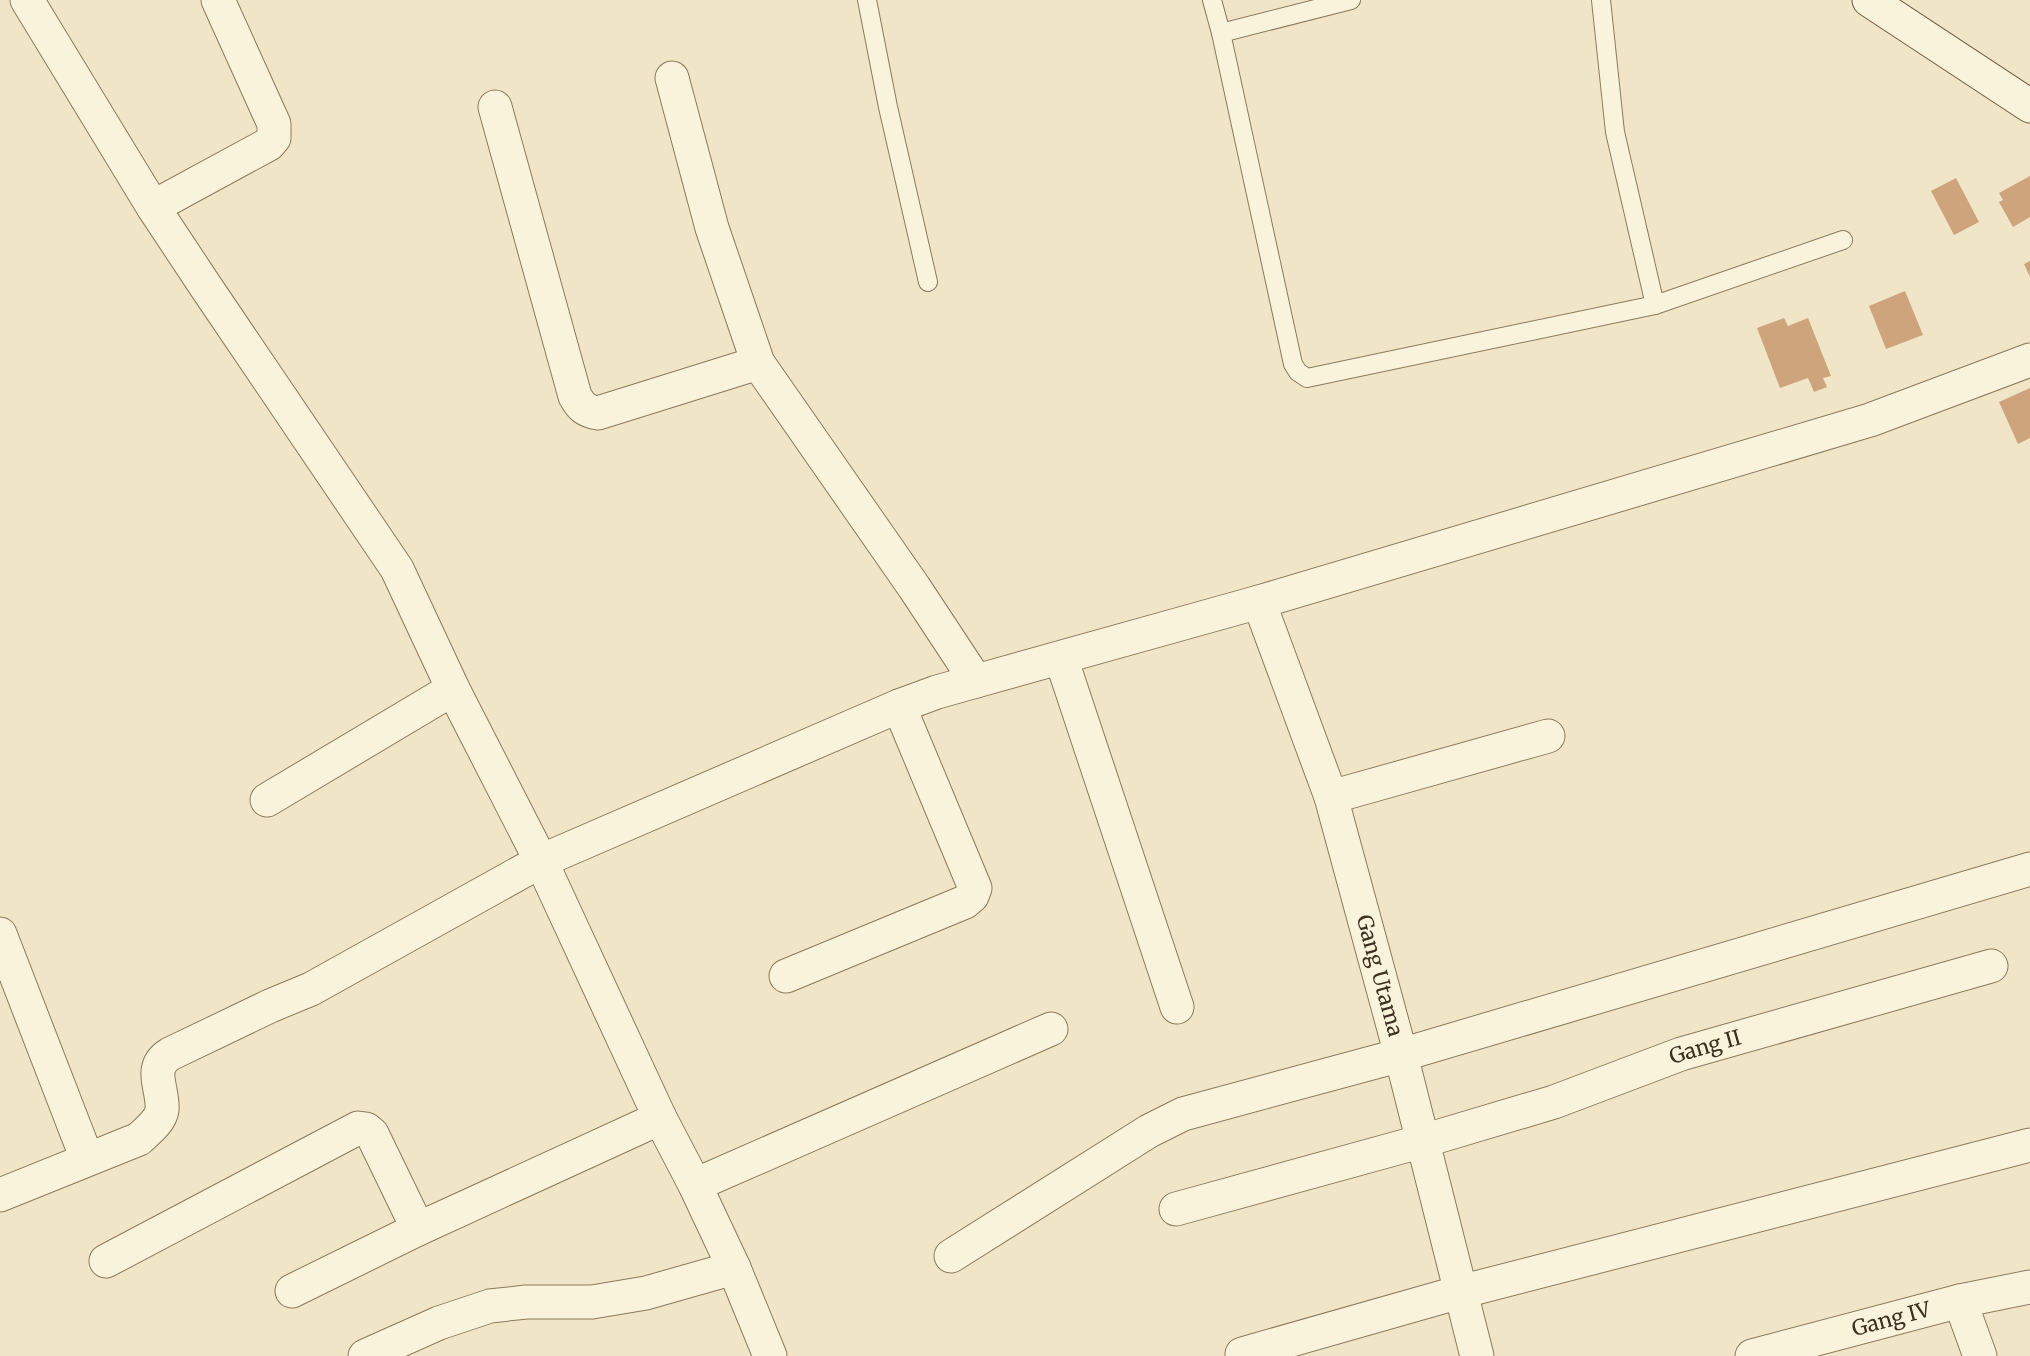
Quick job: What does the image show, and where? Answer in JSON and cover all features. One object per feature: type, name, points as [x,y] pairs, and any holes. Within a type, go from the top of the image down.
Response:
[{"type":"street","points":[[27,0],[153,207],[397,569],[453,689],[541,861],[660,1118],[695,1185],[734,1268],[770,1356]]},
{"type":"street","points":[[153,207],[269,144],[274,138],[274,124],[218,0]]},
{"type":"street","points":[[1869,0],[2030,106]]},
{"type":"street","points":[[672,78],[712,228],[758,363],[914,587],[976,681]]},
{"type":"street","points":[[495,107],[575,396],[580,405],[588,411],[598,413],[758,363]]},
{"type":"street","points":[[0,1195],[139,1139],[154,1125],[162,1111],[158,1067],[163,1058],[270,1006],[311,989],[541,861],[900,706],[937,692],[1259,602],[1870,420],[2030,360]]},
{"type":"street","name":"Gang Utama","points":[[1259,602],[1331,797],[1401,1055],[1477,1356]]},
{"type":"street","points":[[1061,658],[1177,1007]]},
{"type":"street","points":[[267,800],[453,689]]},
{"type":"street","points":[[786,976],[965,902],[972,896],[975,888],[900,706]]},
{"type":"street","points":[[1331,797],[1548,736]]},
{"type":"street","points":[[951,1256],[1149,1131],[1183,1114],[1401,1055],[2030,868]]},
{"type":"street","points":[[0,934],[87,1159]]},
{"type":"street","name":"Gang II","points":[[1176,1209],[1423,1141],[1554,1102],[1681,1054],[1991,966]]},
{"type":"street","points":[[695,1185],[1051,1029]]},
{"type":"street","points":[[292,1291],[418,1228],[660,1118]]},
{"type":"street","points":[[106,1261],[358,1128],[366,1129],[372,1134],[418,1228]]},
{"type":"street","points":[[1242,1353],[1460,1292],[2030,1145]]},
{"type":"street","points":[[365,1356],[439,1323],[490,1306],[526,1302],[592,1302],[646,1293],[734,1268]]},
{"type":"street","name":"Gang IV","points":[[1752,1356],[1960,1301],[2030,1287]]},
{"type":"street","points":[[1960,1301],[1980,1356]]},
{"type":"lane","points":[[867,0],[888,107],[928,282]]},
{"type":"lane","points":[[1212,0],[1293,364],[1298,372],[1307,378],[1655,305],[1843,240]]},
{"type":"lane","points":[[1221,33],[1351,0]]},
{"type":"lane","points":[[1601,0],[1615,132],[1655,305]]},
{"type":"building","points":[[2030,176],[2030,217],[2013,227],[1999,202],[2003,200],[1999,193]]},
{"type":"building","points":[[1956,178],[1979,222],[1954,235],[1931,191]]},
{"type":"building","points":[[2030,261],[2030,277],[2024,264]]},
{"type":"building","points":[[1905,291],[1923,335],[1886,349],[1869,306]]},
{"type":"building","points":[[1784,318],[1788,326],[1808,318],[1831,376],[1823,378],[1827,387],[1814,392],[1808,378],[1780,388],[1757,328]]},
{"type":"building","points":[[2030,388],[2030,438],[2018,444],[1999,402]]}]
